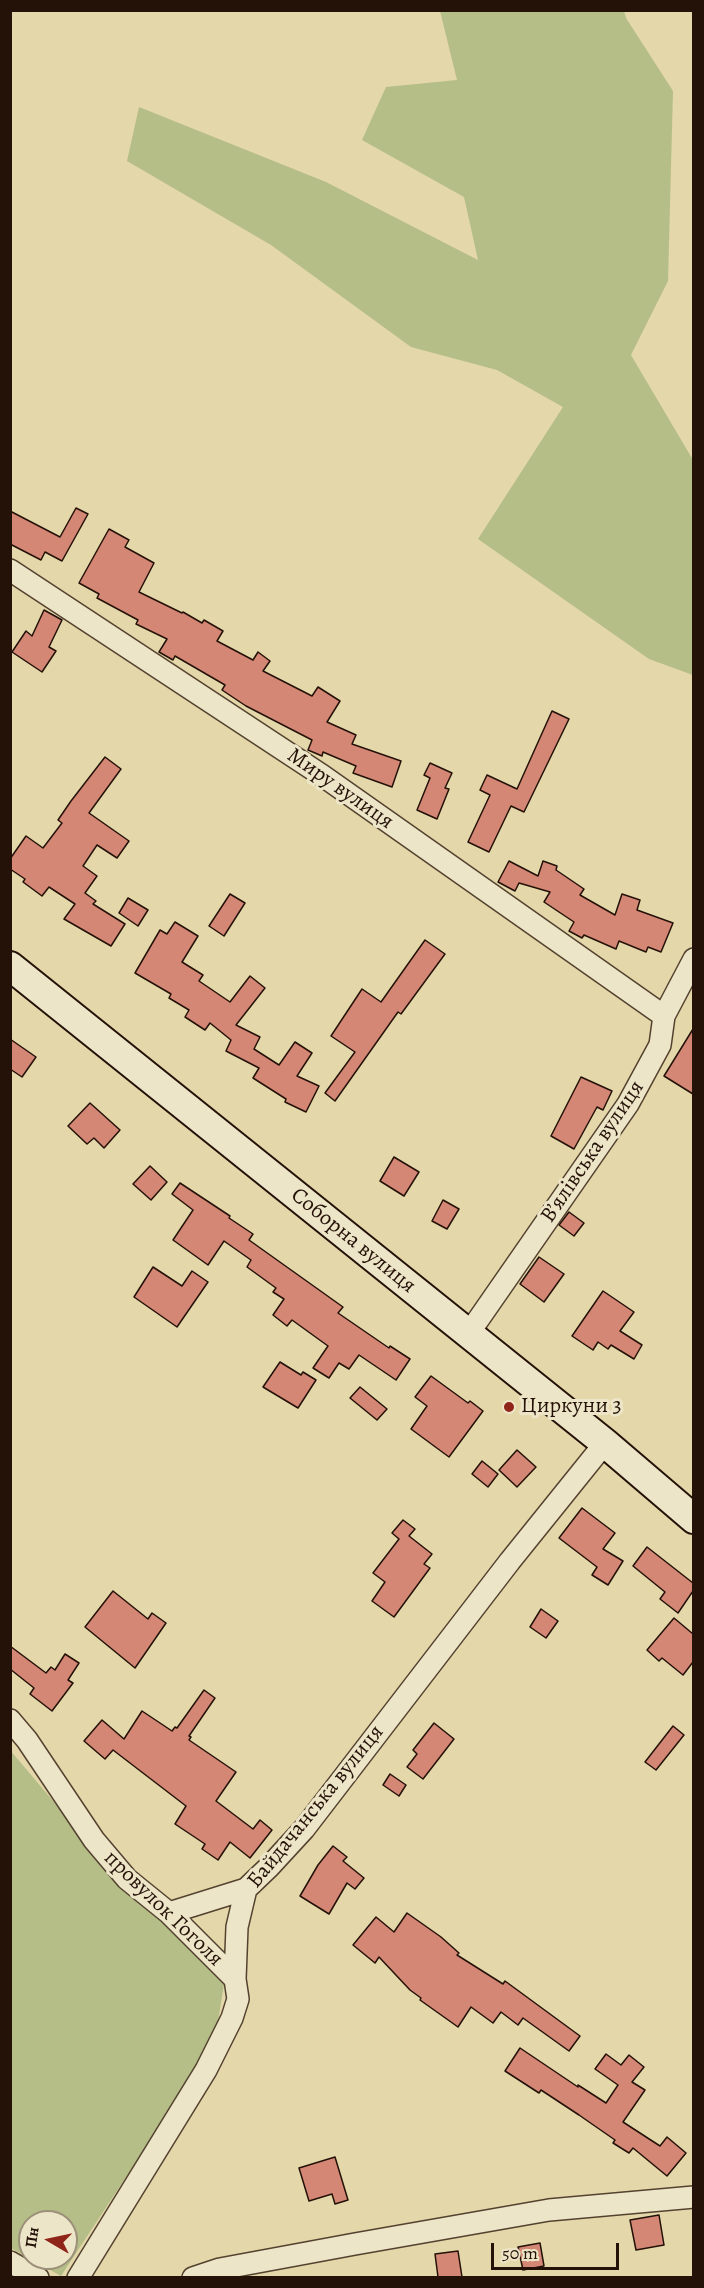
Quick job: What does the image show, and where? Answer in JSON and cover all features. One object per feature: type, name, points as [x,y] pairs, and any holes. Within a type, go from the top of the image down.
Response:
[{"type":"street","name":"Миру вулиця","points":[[10,570],[323,776],[664,1016]]},
{"type":"street","name":"В’ялівська вулиця","points":[[469,1334],[628,1104],[660,1045],[664,1016],[693,960]]},
{"type":"street","name":"Соборна вулиця","points":[[10,966],[691,1513]]},
{"type":"street","name":"Байдачанська вулиця","points":[[81,2277],[207,2070],[220,2044],[238,1999],[235,1979],[237,1926],[246,1890],[303,1829],[503,1570],[605,1443]]},
{"type":"street","name":"провулок Гоголя","points":[[10,1720],[27,1740],[94,1840],[127,1879],[169,1913],[235,1979]]},
{"type":"street","points":[[169,1913],[246,1890]]},
{"type":"street","points":[[192,2277],[355,2244],[549,2210],[693,2197]]},
{"type":"street","points":[[10,2262],[38,2277]]},
{"type":"green space","points":[[440,11],[624,11],[626,18],[673,91],[668,281],[631,355],[693,460],[693,675],[649,659],[478,539],[563,407],[497,370],[411,347],[271,245],[127,161],[139,107],[326,182],[478,260],[464,197],[362,140],[386,87],[457,80]]},
{"type":"green space","points":[[10,1750],[80,1833],[225,1978],[216,2034],[197,2069],[78,2250],[78,2210],[18,2210],[18,2252],[11,2248]]},
{"type":"green space","points":[[50,2270],[65,2270],[61,2276]]},
{"type":"building","points":[[76,508],[88,514],[62,561],[45,552],[41,560],[10,544],[10,511],[60,537]]},
{"type":"building","points":[[109,529],[129,540],[125,547],[154,563],[139,592],[202,623],[204,620],[223,631],[217,641],[253,660],[258,652],[270,661],[263,671],[312,696],[318,687],[340,701],[327,722],[356,735],[352,744],[401,761],[392,787],[353,773],[356,766],[323,752],[322,756],[308,750],[312,740],[246,706],[222,690],[225,685],[175,656],[173,660],[159,652],[167,639],[136,624],[138,620],[97,598],[99,594],[79,583]]},
{"type":"building","points":[[44,610],[62,620],[49,647],[56,651],[42,672],[12,652],[26,631],[32,636]]},
{"type":"building","points":[[552,711],[569,719],[524,812],[511,806],[489,852],[468,842],[490,795],[480,790],[487,775],[517,789]]},
{"type":"building","points":[[105,757],[121,769],[89,813],[129,841],[117,858],[97,845],[83,866],[97,876],[85,893],[96,901],[93,904],[125,924],[111,946],[64,919],[75,904],[49,887],[42,896],[23,882],[25,879],[10,869],[10,859],[26,836],[43,848],[62,823],[58,820]]},
{"type":"building","points":[[430,763],[452,773],[445,788],[449,789],[437,819],[417,810],[430,778],[424,775]]},
{"type":"building","points":[[509,861],[538,876],[543,861],[557,866],[556,870],[584,889],[580,895],[615,915],[622,894],[640,900],[637,910],[673,923],[661,952],[648,947],[646,952],[619,941],[616,949],[584,935],[582,938],[569,931],[574,922],[544,902],[550,892],[519,883],[515,891],[498,882]]},
{"type":"building","points":[[230,894],[245,903],[224,936],[209,926]]},
{"type":"building","points":[[128,898],[148,910],[138,926],[119,913]]},
{"type":"building","points":[[175,922],[198,936],[182,962],[203,975],[199,981],[230,1002],[250,976],[265,988],[236,1025],[260,1037],[254,1049],[279,1065],[295,1042],[312,1053],[297,1076],[319,1086],[306,1112],[285,1102],[286,1099],[253,1078],[259,1068],[226,1051],[231,1040],[210,1023],[205,1030],[185,1017],[189,1010],[169,998],[171,994],[135,973],[160,930],[167,934]]},
{"type":"building","points":[[425,940],[445,954],[401,1014],[398,1012],[335,1101],[325,1093],[355,1052],[331,1036],[362,989],[381,1002]]},
{"type":"building","points":[[693,1029],[693,1094],[664,1076]]},
{"type":"building","points":[[10,1039],[36,1057],[22,1077],[10,1069]]},
{"type":"building","points":[[581,1077],[612,1091],[603,1110],[597,1107],[574,1149],[551,1136]]},
{"type":"building","points":[[90,1103],[120,1130],[104,1148],[94,1138],[87,1144],[68,1126]]},
{"type":"building","points":[[394,1157],[419,1172],[404,1196],[380,1181]]},
{"type":"building","points":[[150,1166],[167,1182],[151,1200],[133,1184]]},
{"type":"building","points":[[180,1183],[230,1216],[229,1218],[253,1234],[249,1240],[343,1307],[338,1313],[389,1348],[390,1346],[410,1359],[396,1380],[359,1355],[349,1369],[339,1363],[329,1378],[313,1368],[328,1346],[292,1320],[287,1326],[273,1315],[284,1299],[273,1292],[276,1288],[247,1267],[251,1260],[224,1241],[208,1265],[173,1240],[193,1210],[172,1194]]},
{"type":"building","points":[[443,1200],[459,1209],[447,1229],[432,1221]]},
{"type":"building","points":[[569,1212],[584,1223],[574,1236],[559,1225]]},
{"type":"building","points":[[539,1257],[564,1274],[544,1302],[520,1284]]},
{"type":"building","points":[[153,1267],[182,1286],[192,1271],[208,1282],[177,1327],[134,1297]]},
{"type":"building","points":[[603,1291],[634,1312],[620,1331],[642,1345],[634,1359],[611,1345],[608,1349],[598,1342],[593,1350],[572,1336]]},
{"type":"building","points":[[280,1362],[301,1375],[303,1372],[316,1380],[298,1408],[263,1387]]},
{"type":"building","points":[[431,1376],[483,1411],[449,1457],[411,1429],[427,1406],[415,1397]]},
{"type":"building","points":[[360,1387],[387,1409],[377,1420],[350,1398]]},
{"type":"building","points":[[517,1450],[536,1467],[517,1487],[499,1470]]},
{"type":"building","points":[[482,1461],[498,1474],[488,1487],[472,1474]]},
{"type":"building","points":[[582,1508],[615,1533],[603,1549],[623,1561],[608,1585],[592,1575],[597,1567],[559,1538]]},
{"type":"building","points":[[403,1520],[415,1529],[409,1536],[432,1554],[424,1564],[430,1568],[394,1617],[372,1601],[385,1582],[373,1573],[399,1539],[392,1533]]},
{"type":"building","points":[[647,1547],[693,1583],[693,1591],[678,1613],[660,1599],[665,1592],[633,1566]]},
{"type":"building","points":[[113,1591],[148,1619],[152,1613],[166,1623],[135,1668],[85,1627]]},
{"type":"building","points":[[541,1609],[558,1621],[546,1638],[530,1627]]},
{"type":"building","points":[[674,1618],[693,1634],[693,1662],[683,1675],[662,1658],[659,1661],[647,1650]]},
{"type":"building","points":[[10,1646],[46,1673],[51,1667],[55,1670],[65,1654],[79,1663],[68,1680],[73,1683],[52,1711],[30,1694],[34,1688],[10,1669]]},
{"type":"building","points":[[204,1690],[215,1698],[189,1736],[191,1737],[189,1740],[236,1772],[216,1801],[253,1829],[260,1820],[272,1830],[250,1858],[230,1842],[218,1860],[202,1849],[205,1844],[175,1824],[186,1806],[113,1750],[105,1759],[84,1741],[102,1720],[124,1739],[142,1711],[172,1731],[175,1727],[177,1728]]},
{"type":"building","points":[[434,1723],[454,1739],[423,1779],[407,1767],[417,1754],[413,1750]]},
{"type":"building","points":[[673,1726],[684,1735],[656,1770],[645,1762]]},
{"type":"building","points":[[390,1774],[406,1785],[399,1796],[383,1785]]},
{"type":"building","points":[[333,1846],[347,1857],[343,1861],[364,1878],[355,1889],[347,1883],[329,1914],[300,1896],[318,1865]]},
{"type":"building","points":[[407,1913],[441,1937],[459,1953],[457,1955],[503,1984],[505,1981],[580,2036],[569,2051],[523,2018],[518,2025],[501,2012],[493,2023],[471,2007],[458,2027],[420,2000],[421,1998],[410,1990],[379,1957],[375,1963],[353,1945],[376,1917],[394,1932]]},
{"type":"building","points":[[520,2048],[606,2103],[618,2085],[595,2069],[606,2054],[621,2065],[629,2055],[644,2067],[632,2082],[645,2090],[623,2122],[660,2146],[667,2137],[686,2153],[667,2176],[633,2148],[629,2153],[613,2143],[615,2140],[579,2115],[541,2090],[539,2093],[505,2071]]},
{"type":"building","points":[[335,2157],[348,2200],[335,2204],[332,2194],[309,2201],[299,2168]]},
{"type":"building","points":[[659,2215],[664,2245],[636,2250],[630,2220]]},
{"type":"building","points":[[540,2243],[544,2266],[523,2270],[518,2247]]},
{"type":"building","points":[[458,2251],[462,2277],[438,2277],[435,2254]]},
{"type":"place","name":"Циркуни 3","points":[[509,1407]]}]
